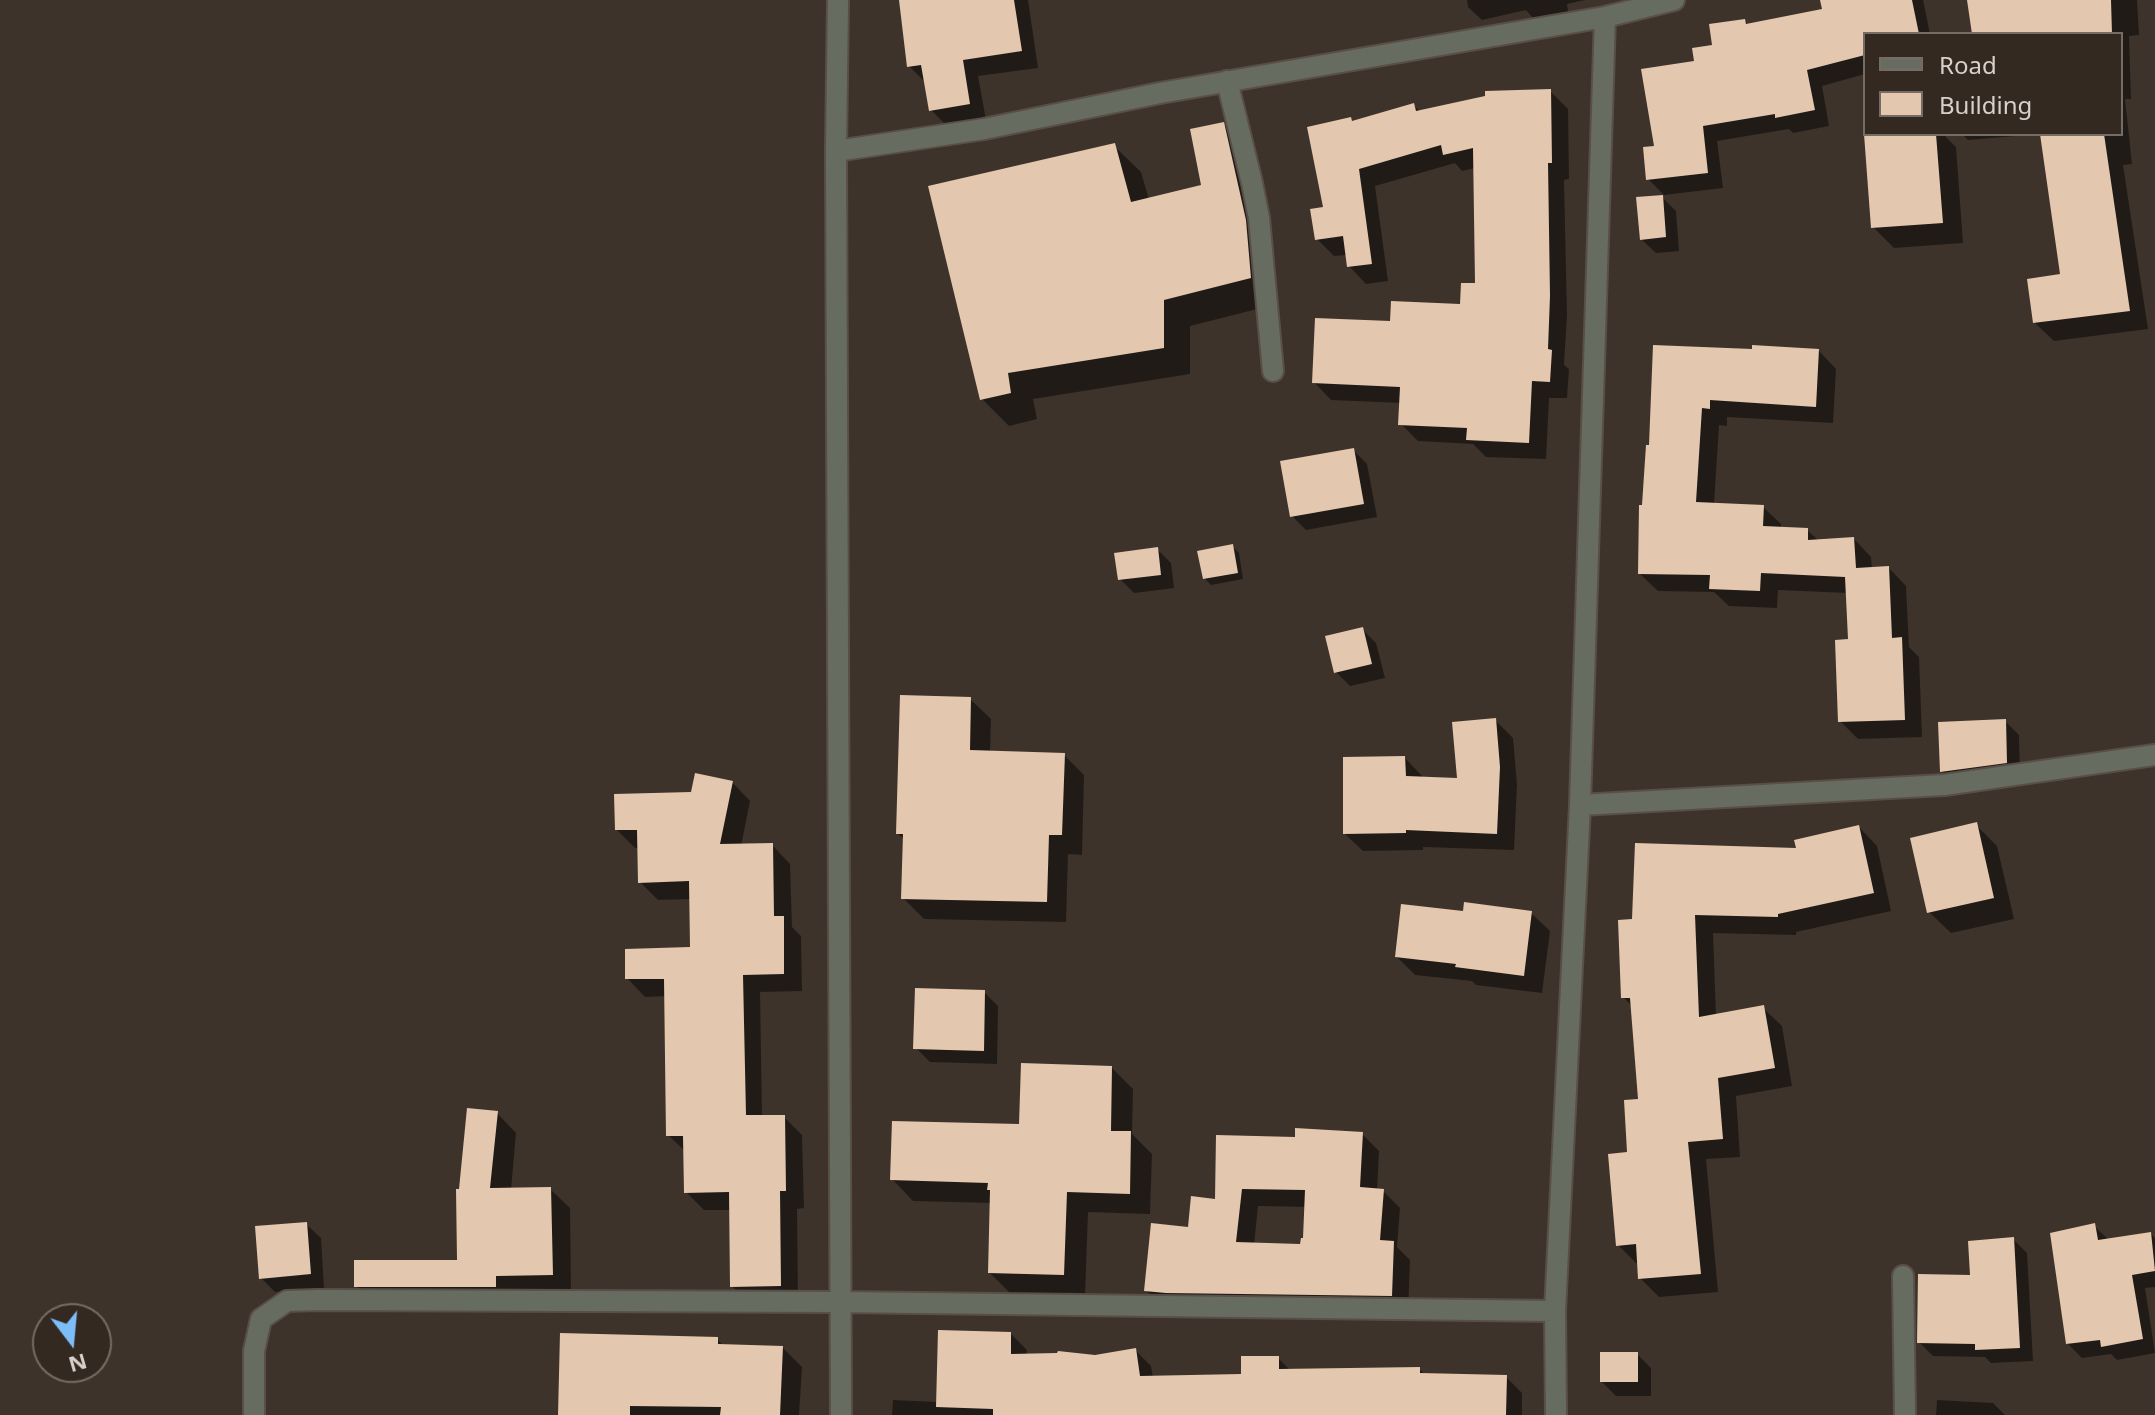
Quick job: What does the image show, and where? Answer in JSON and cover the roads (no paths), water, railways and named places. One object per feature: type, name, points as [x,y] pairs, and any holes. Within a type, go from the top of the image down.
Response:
[{"type":"street","points":[[838,0],[841,1415]]},
{"type":"street","points":[[836,151],[984,129],[1227,81],[1605,17],[1674,0]]},
{"type":"street","points":[[1556,1415],[1555,1311],[1580,805],[1605,17]]},
{"type":"street","points":[[1227,81],[1259,218],[1273,371]]},
{"type":"street","points":[[1580,805],[1944,785],[2155,755]]},
{"type":"street","points":[[1903,1276],[1905,1415]]},
{"type":"street","points":[[254,1415],[254,1351],[261,1319],[287,1301],[840,1302],[1555,1311]]}]
